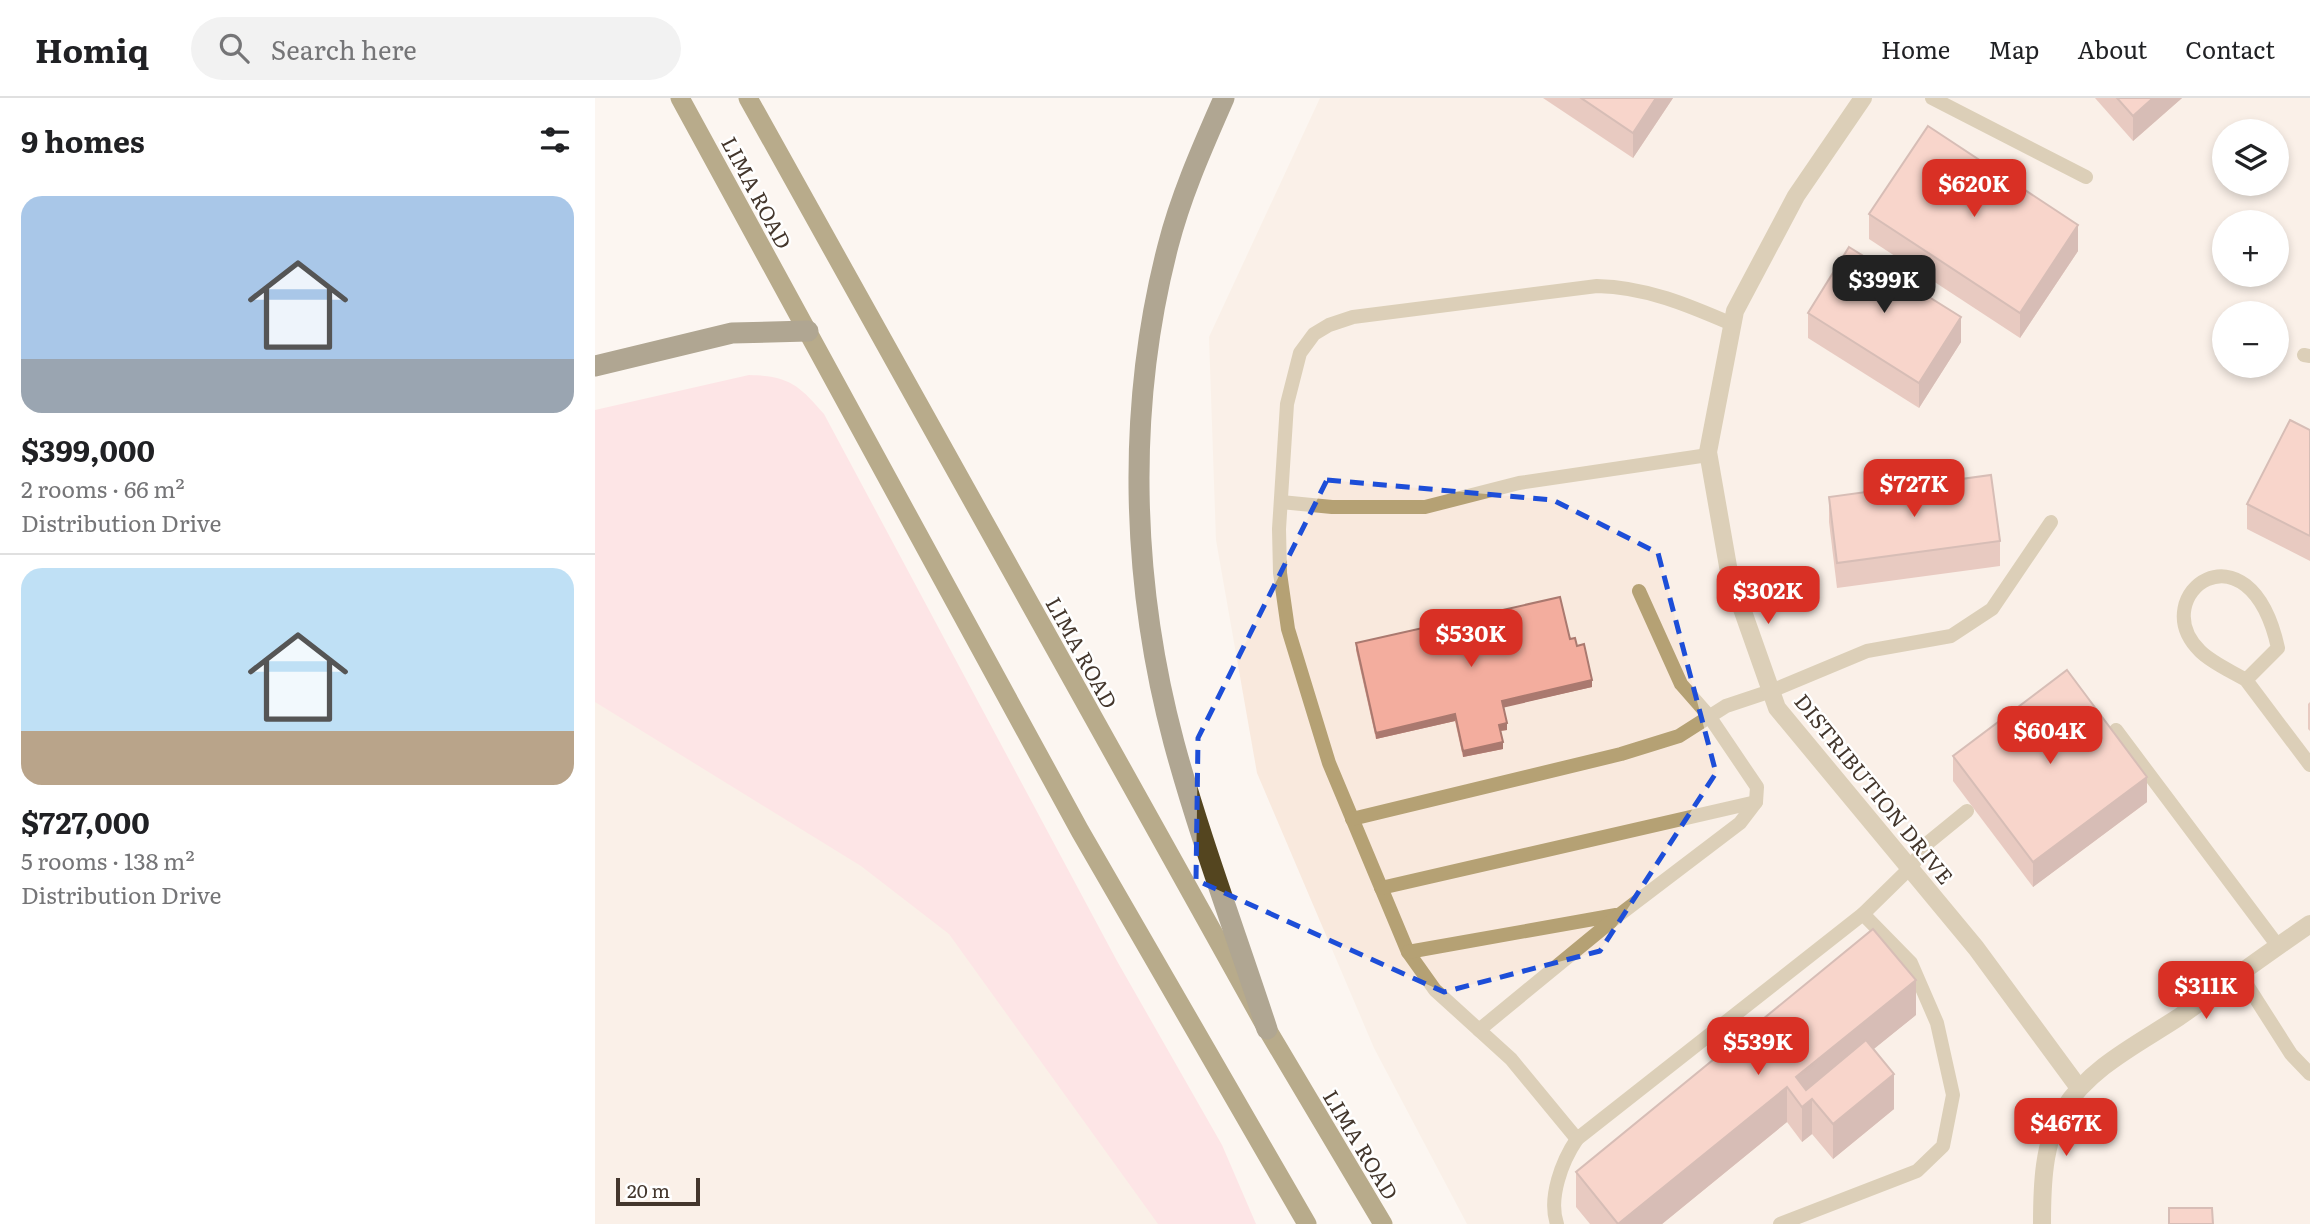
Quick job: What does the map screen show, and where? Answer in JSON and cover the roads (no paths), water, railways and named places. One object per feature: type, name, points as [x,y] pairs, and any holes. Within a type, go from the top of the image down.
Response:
[{"type":"highway","name":"LIMA ROAD","points":[[680,98],[1080,831],[1307,1224]]},
{"type":"highway","name":"LIMA ROAD","points":[[748,98],[1267,1029],[1383,1224]]},
{"type":"highway","points":[[1224,98],[1193,169],[1168,246],[1150,339],[1140,418],[1137,496],[1153,643],[1174,743],[1267,1029]]},
{"type":"highway","points":[[595,366],[732,333],[808,331]]},
{"type":"street","name":"DISTRIBUTION DRIVE","points":[[1863,98],[1796,196],[1735,311],[1709,455],[1729,572],[1777,708],[1976,948],[2079,1088]]},
{"type":"street","points":[[2042,1224],[2042,1198],[2050,1140],[2062,1111],[2079,1088],[2112,1059],[2310,924]]},
{"type":"lane","points":[[1932,98],[2086,177]]},
{"type":"lane","points":[[1577,1139],[1511,1059],[1435,990],[1408,952],[1329,764],[1288,629],[1280,573],[1287,404],[1300,353],[1314,334],[1329,324],[1353,317],[1597,286],[1626,287],[1665,296],[1732,324]]},
{"type":"lane","points":[[1281,502],[1332,507],[1425,507],[1519,483],[1709,455]]},
{"type":"lane","points":[[1352,819],[1621,754],[1679,736],[1726,706],[1771,691],[1867,651],[1951,636],[1992,609],[2051,522]]},
{"type":"lane","points":[[2246,680],[2278,648],[2272,623],[2248,585],[2223,574],[2204,579],[2189,593],[2184,617],[2189,636],[2200,651],[2246,680],[2310,765]]},
{"type":"lane","points":[[1479,1030],[1619,915],[1740,823],[1756,802],[1757,787],[1709,716],[1681,684],[1639,591]]},
{"type":"lane","points":[[2116,730],[2278,946]]},
{"type":"lane","points":[[1381,888],[1756,802]]},
{"type":"lane","points":[[1557,1224],[1555,1194],[1567,1154],[1577,1139],[1863,914],[1910,868],[1929,842],[1966,811]]},
{"type":"lane","points":[[1780,1224],[1917,1171],[1943,1146],[1953,1095],[1937,1023],[1911,963],[1863,914]]},
{"type":"lane","points":[[1408,952],[1619,915]]},
{"type":"lane","points":[[2240,974],[2291,1054],[2310,1074]]}]
